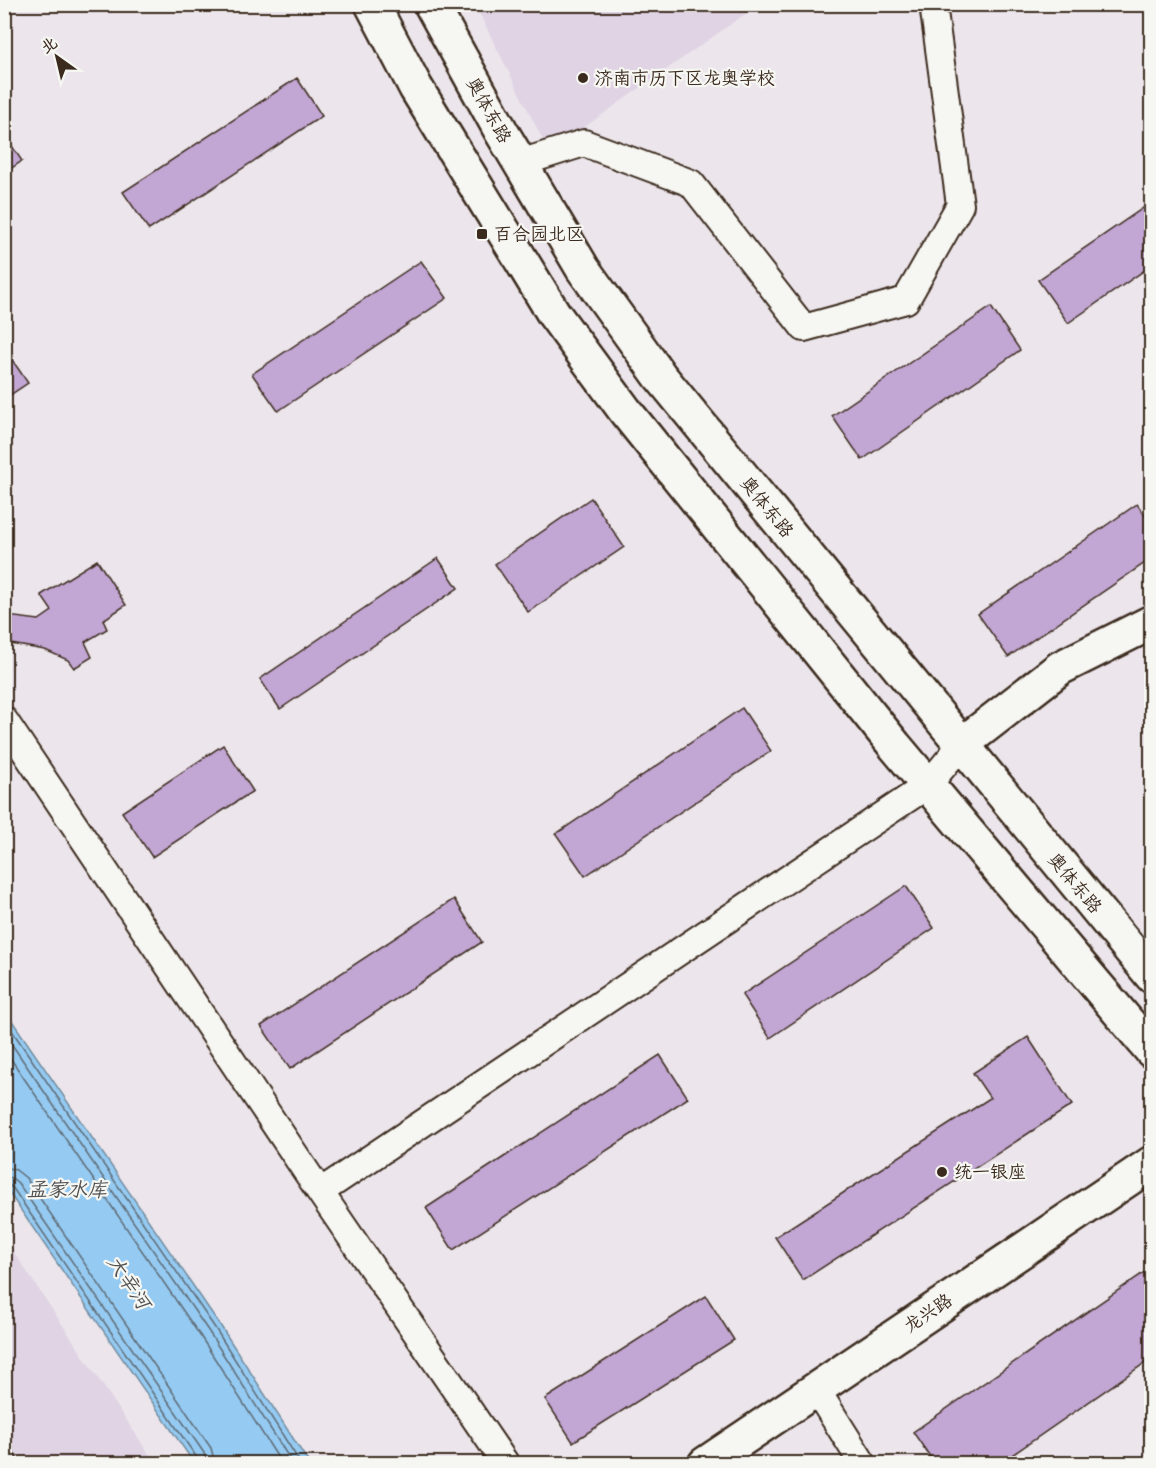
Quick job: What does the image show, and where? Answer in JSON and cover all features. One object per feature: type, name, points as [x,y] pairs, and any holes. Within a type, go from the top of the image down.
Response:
[{"type":"main road","points":[[372,4],[416,88],[554,314],[633,421],[928,785],[1152,1051]]},
{"type":"main road","name":"奥体东路","points":[[430,4],[583,269],[660,376],[1152,976]]},
{"type":"main road","points":[[961,745],[1060,668],[1152,622]]},
{"type":"main road","name":"龙兴路","points":[[705,1464],[1152,1163]]},
{"type":"street","points":[[520,163],[584,143],[691,183],[804,328],[906,300],[960,205],[933,4]]},
{"type":"street","points":[[4,720],[320,1192],[506,1464]]},
{"type":"street","points":[[320,1192],[928,785],[961,745]]},
{"type":"street","points":[[816,1389],[863,1464]]},
{"type":"shaded area","name":"济南市历下区龙奥学校","points":[[475,5],[758,5],[549,152]]},
{"type":"shaded area","points":[[5,1239],[155,1463],[5,1463]]},
{"type":"water","name":"孟家水库","points":[[4,1009],[220,1325],[309,1463],[194,1463],[5,1187]]},
{"type":"building","points":[[297,78],[322,116],[149,230],[123,192]]},
{"type":"building","points":[[4,134],[22,161],[4,173]]},
{"type":"building","points":[[1152,202],[1152,265],[1068,323],[1038,280]]},
{"type":"building","points":[[421,261],[447,298],[278,411],[252,374]]},
{"type":"building","points":[[991,307],[1020,350],[862,460],[832,416]]},
{"type":"building","points":[[4,348],[28,383],[4,399]]},
{"type":"building","points":[[591,498],[624,547],[528,612],[495,564]]},
{"type":"building","points":[[1137,504],[1152,525],[1152,558],[1008,657],[978,614]]},
{"type":"building","points":[[438,558],[458,588],[280,709],[260,679]]},
{"type":"building","points":[[97,560],[126,605],[103,620],[107,629],[85,642],[92,657],[74,668],[68,660],[45,650],[11,644],[8,616],[39,620],[52,611],[41,595]]},
{"type":"building","points":[[742,708],[771,751],[585,876],[556,834]]},
{"type":"building","points":[[223,745],[253,791],[152,857],[122,812]]},
{"type":"building","points":[[906,886],[934,928],[770,1038],[742,995]]},
{"type":"building","points":[[454,899],[482,942],[290,1069],[261,1026]]},
{"type":"building","points":[[1028,1037],[1072,1105],[803,1280],[775,1237],[990,1098],[973,1073]]},
{"type":"building","points":[[660,1055],[688,1098],[453,1250],[426,1208]]},
{"type":"building","points":[[1152,1267],[1152,1358],[999,1464],[935,1464],[913,1432]]},
{"type":"building","points":[[706,1296],[734,1340],[573,1442],[545,1399]]},
{"type":"building","points":[[4,1439],[21,1464],[4,1464]]},
{"type":"place","name":"济南市历下区龙奥学校","points":[[583,78]]},
{"type":"place","name":"百合园北区","points":[[482,234]]},
{"type":"place","name":"统一银座","points":[[942,1172]]},
{"type":"water label","name":"大辛河","points":[[129,1282]]}]
